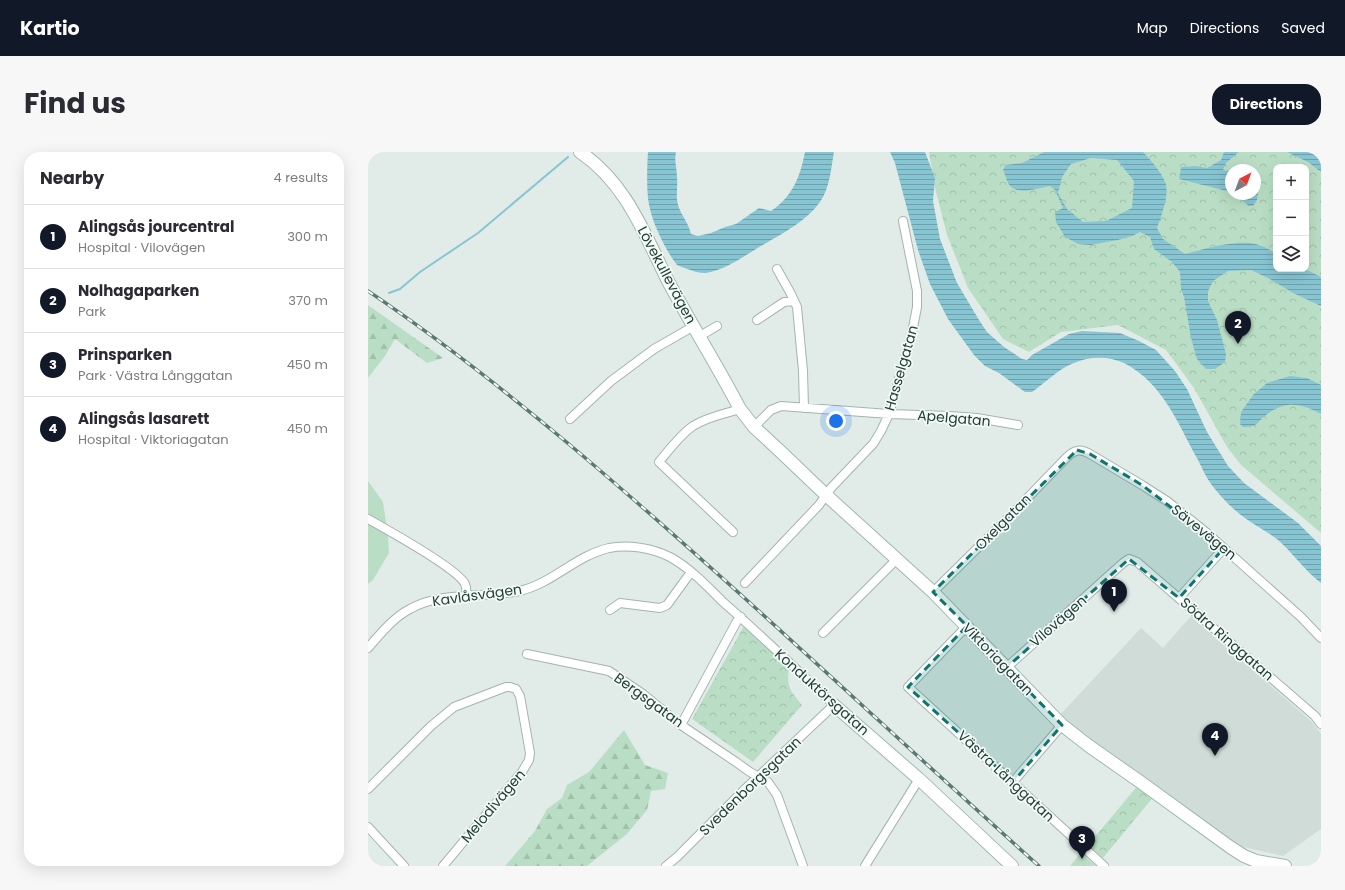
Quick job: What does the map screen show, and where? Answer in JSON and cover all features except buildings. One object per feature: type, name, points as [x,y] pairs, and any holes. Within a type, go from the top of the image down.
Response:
[{"type":"street","name":"Lövekullevägen","points":[[580,152],[598,166],[615,185],[639,220],[668,281],[740,408]]},
{"type":"street","name":"Hasselgatan","points":[[745,583],[819,505],[831,488],[873,444],[889,414],[912,333],[917,307],[917,291],[903,221]]},
{"type":"street","points":[[777,270],[796,307],[803,371],[804,408]]},
{"type":"street","points":[[758,320],[784,302],[794,301]]},
{"type":"street","points":[[570,419],[611,382],[654,349],[697,331],[717,326]]},
{"type":"street","name":"Apelgatan","points":[[754,427],[771,410],[781,406],[889,414],[977,418],[1018,425]]},
{"type":"street","points":[[733,532],[659,462],[693,426],[740,408]]},
{"type":"street","name":"Viktoriagatan","points":[[740,408],[754,427],[933,592],[1062,725],[1089,746],[1244,856],[1256,861],[1285,866]]},
{"type":"street","name":"Sävevägen","points":[[1072,452],[1077,450],[1085,451],[1142,485],[1172,506],[1224,548],[1301,617],[1321,638]]},
{"type":"street","name":"Oxelgatan","points":[[933,592],[1072,452]]},
{"type":"street","points":[[368,519],[402,538],[452,571],[465,584],[467,596]]},
{"type":"street","name":"Kavlåsvägen","points":[[368,648],[400,615],[426,602],[520,591],[544,582],[579,560],[594,553],[618,547]]},
{"type":"street","name":"Konduktörsgatan","points":[[618,547],[655,551],[669,557],[691,572],[834,704],[919,779],[1012,866]]},
{"type":"street","points":[[1180,598],[1224,548]]},
{"type":"street","points":[[823,633],[897,559]]},
{"type":"street","name":"Södra Ringgatan","points":[[1129,559],[1137,562],[1180,598],[1315,716],[1321,724]]},
{"type":"street","name":"Vilovägen","points":[[1006,668],[1122,563],[1129,559]]},
{"type":"street","points":[[610,610],[620,604],[660,608],[668,605],[691,572]]},
{"type":"street","points":[[681,725],[740,617]]},
{"type":"street","name":"Västra Långgatan","points":[[967,626],[908,687],[1104,866]]},
{"type":"street","name":"Bergsgatan","points":[[527,654],[609,671],[643,694],[681,725],[768,782],[776,795],[803,866]]},
{"type":"street","name":"Melodivägen","points":[[368,789],[431,726],[454,706],[506,687],[514,687],[516,689],[520,696],[530,753],[529,760],[522,772],[443,866]]},
{"type":"street","name":"Svedenborgsgatan","points":[[666,866],[834,704]]},
{"type":"street","points":[[1315,716],[1321,708]]},
{"type":"street","points":[[1013,782],[1062,725]]},
{"type":"street","points":[[865,866],[919,779]]},
{"type":"street","points":[[368,827],[404,866]]},
{"type":"highlighted area","points":[[1077,450],[1090,454],[1142,485],[1224,548],[1179,598],[1129,559],[1006,668],[1062,725],[1013,782],[908,687],[967,626],[933,592]]},
{"type":"shaded area","points":[[1191,616],[1312,722],[1321,734],[1321,829],[1283,856],[1239,846],[1170,802],[1058,717],[1141,628],[1163,648]]},
{"type":"green space","points":[[929,152],[1321,152],[1321,533],[1241,465],[1227,447],[1194,388],[1166,350],[1118,325],[1061,332],[1029,352],[1003,339],[968,288],[947,235],[935,188]]},
{"type":"green space","points":[[368,305],[443,358],[427,363],[395,339],[385,356],[368,378]]},
{"type":"green space","points":[[368,481],[383,502],[389,553],[373,580],[368,584]]},
{"type":"green space","points":[[744,626],[789,669],[788,680],[790,689],[802,705],[753,762],[692,719]]},
{"type":"green space","points":[[624,730],[645,765],[668,773],[665,789],[651,791],[647,810],[627,834],[587,866],[505,866],[535,831],[547,809],[562,798],[567,785],[589,772]]},
{"type":"green space","points":[[1139,784],[1155,795],[1103,858],[1088,845]]},
{"type":"green space","points":[[1081,853],[1096,866],[1070,866]]},
{"type":"water","points":[[648,152],[676,152],[675,158],[678,204],[691,234],[698,236],[736,224],[759,208],[771,211],[785,199],[790,192],[801,170],[805,152],[834,152],[830,178],[826,191],[814,210],[799,223],[732,263],[720,269],[706,273],[699,273],[677,265],[657,230],[650,209],[648,196]]},
{"type":"water","points":[[890,152],[925,152],[935,178],[933,201],[940,239],[957,283],[987,332],[1004,347],[1022,359],[1027,360],[1032,355],[1069,334],[1082,331],[1120,333],[1156,350],[1175,371],[1187,389],[1207,432],[1228,466],[1244,483],[1298,523],[1321,546],[1321,583],[1278,540],[1231,507],[1219,494],[1207,478],[1168,406],[1159,393],[1138,371],[1124,363],[1112,359],[1086,359],[1063,369],[1032,392],[1025,392],[999,373],[985,366],[974,355],[948,319],[930,284],[918,250],[895,163]]},
{"type":"water","points":[[1044,152],[1143,152],[1160,172],[1166,185],[1166,201],[1157,228],[1163,239],[1185,254],[1230,244],[1249,243],[1261,246],[1273,252],[1273,272],[1309,271],[1321,277],[1321,306],[1293,293],[1270,279],[1251,270],[1228,271],[1213,281],[1208,291],[1208,301],[1217,320],[1226,354],[1225,362],[1215,369],[1206,369],[1197,359],[1191,338],[1184,297],[1181,289],[1180,272],[1172,262],[1154,249],[1150,237],[1140,232],[1118,240],[1090,245],[1078,244],[1065,237],[1056,222],[1055,212],[1063,208],[1055,190],[1050,186],[1033,190],[1016,190],[1008,183],[1003,170],[1006,165],[1022,163]],"holes":[[[1091,158],[1117,160],[1134,181],[1132,208],[1106,221],[1083,222],[1067,209],[1058,193],[1062,177],[1071,164]]]},
{"type":"water","points":[[1224,152],[1239,152],[1225,164],[1223,170],[1225,170],[1225,190],[1179,179],[1181,167],[1195,166],[1207,168],[1221,160]]},
{"type":"water","points":[[1287,152],[1321,152],[1321,172],[1308,162]]},
{"type":"water","points":[[1241,200],[1257,200],[1253,206],[1249,206]]},
{"type":"water","points":[[1290,376],[1307,378],[1321,385],[1321,414],[1307,407],[1286,405],[1273,410],[1256,424],[1243,427],[1240,424],[1241,412],[1253,395],[1267,383]]},
{"type":"waterway","points":[[389,293],[400,289],[420,272],[478,233],[568,157]]},
{"type":"railway","points":[[368,291],[468,363],[611,480],[750,603],[1039,866]]},
{"type":"place","name":"Nolhagaparken","points":[[1238,344]]},
{"type":"place","name":"Alingsås jourcentral","points":[[1114,612]]},
{"type":"place","name":"Alingsås lasarett","points":[[1215,756]]},
{"type":"place","name":"Prinsparken","points":[[1082,859]]}]
